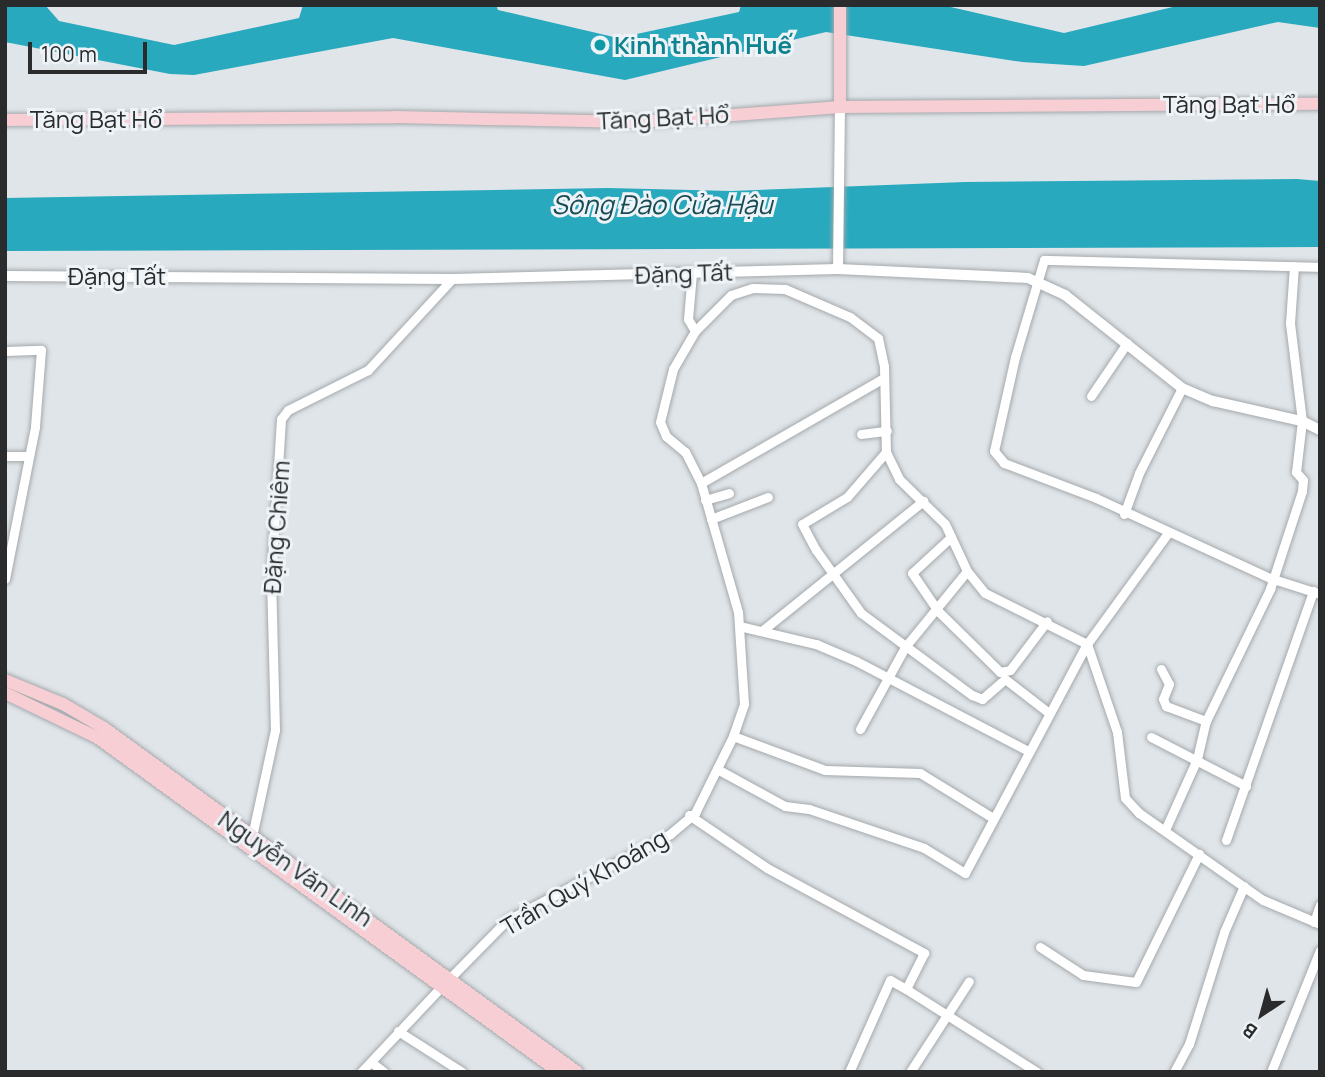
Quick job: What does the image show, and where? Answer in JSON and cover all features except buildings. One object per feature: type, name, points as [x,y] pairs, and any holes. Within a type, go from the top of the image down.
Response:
[{"type":"main road","points":[[840,107],[841,5]]},
{"type":"main road","name":"Tăng Bạt Hổ","points":[[5,120],[395,117],[640,122],[840,107],[1320,104]]},
{"type":"main road","name":"Nguyễn Văn Linh","points":[[5,680],[61,710],[251,849],[578,1072]]},
{"type":"main road","name":"Nguyễn Văn Linh","points":[[5,693],[61,710]]},
{"type":"main road","name":"Nguyễn Văn Linh","points":[[447,981],[559,1072]]},
{"type":"street","points":[[838,269],[840,107]]},
{"type":"street","points":[[1226,839],[1316,593],[1270,578],[1004,463],[994,451],[1040,263],[1053,257],[1320,267]]},
{"type":"street","points":[[1165,830],[1197,759],[1206,720],[1270,589],[1270,578],[1302,491],[1303,480],[1296,472],[1302,421],[1290,323],[1294,266]]},
{"type":"street","name":"Đặng Tất","points":[[5,276],[452,279],[838,269],[1036,280],[1065,295],[1182,388],[1213,401],[1302,421],[1320,430]]},
{"type":"street","points":[[692,273],[688,319],[695,331]]},
{"type":"street","name":"Đặng Chiêm","points":[[251,849],[275,730],[271,578],[281,419],[289,410],[368,370],[452,279]]},
{"type":"street","name":"Trần Quý Khoáng","points":[[361,1072],[506,921],[670,834],[689,815],[695,813],[733,736],[744,704],[739,626],[701,482],[685,452],[666,436],[660,422],[673,369],[695,331],[731,295],[753,288],[785,289],[850,317],[878,338],[887,431],[886,452]]},
{"type":"street","points":[[1091,396],[1127,343]]},
{"type":"street","points":[[5,351],[41,350],[41,385],[5,579]]},
{"type":"street","points":[[701,482],[882,379]]},
{"type":"street","points":[[1124,514],[1139,473],[1182,388]]},
{"type":"street","points":[[861,434],[887,431]]},
{"type":"street","points":[[1047,621],[1010,670],[982,699],[905,647],[861,613],[802,524],[847,497],[886,452],[904,488],[923,501],[945,524],[967,571],[997,603],[1047,621],[1087,644],[1117,732],[1125,798],[1244,886],[1317,923],[1320,905]]},
{"type":"street","points":[[5,456],[29,456]]},
{"type":"street","points":[[705,500],[729,493]]},
{"type":"street","points":[[711,519],[768,497]]},
{"type":"street","points":[[763,630],[923,501]]},
{"type":"street","points":[[5,522],[16,522]]},
{"type":"street","points":[[717,769],[785,806],[809,809],[924,848],[965,873],[1087,644],[1127,583],[1168,533]]},
{"type":"street","points":[[951,537],[912,573],[938,611],[1003,676],[1049,713]]},
{"type":"street","points":[[860,729],[905,647],[938,611],[967,571]]},
{"type":"street","points":[[739,626],[816,644],[888,676],[1028,751]]},
{"type":"street","points":[[1161,669],[1169,681],[1166,706],[1206,720]]},
{"type":"street","points":[[733,736],[825,769],[920,773],[993,818]]},
{"type":"street","points":[[1151,737],[1246,786]]},
{"type":"street","points":[[689,815],[767,868],[924,953],[906,989]]},
{"type":"street","points":[[1040,947],[1083,975],[1136,982],[1199,855]]},
{"type":"street","points":[[1174,1072],[1189,1044],[1224,932],[1244,886]]},
{"type":"street","points":[[1271,1072],[1320,950]]},
{"type":"street","points":[[849,1072],[890,980],[1037,1072]]},
{"type":"street","points":[[914,1070],[946,1014],[969,981]]},
{"type":"street","points":[[398,1031],[462,1072]]},
{"type":"street","points":[[370,1062],[384,1072]]},
{"type":"water","name":"Kinh thành Huế","points":[[5,5],[45,5],[59,21],[174,45],[299,18],[303,5],[496,5],[498,10],[618,38],[739,12],[741,5],[942,5],[1064,33],[1181,5],[1320,5],[1320,28],[1278,22],[1084,66],[1022,62],[826,32],[625,80],[393,38],[194,75],[170,74],[5,42]]},
{"type":"water","name":"Sông Đào Cửa Hậu","points":[[1320,181],[1320,247],[5,251],[5,198],[608,188],[731,191],[965,182]]},
{"type":"place","name":"Kinh thành Huế","points":[[600,45]]}]
